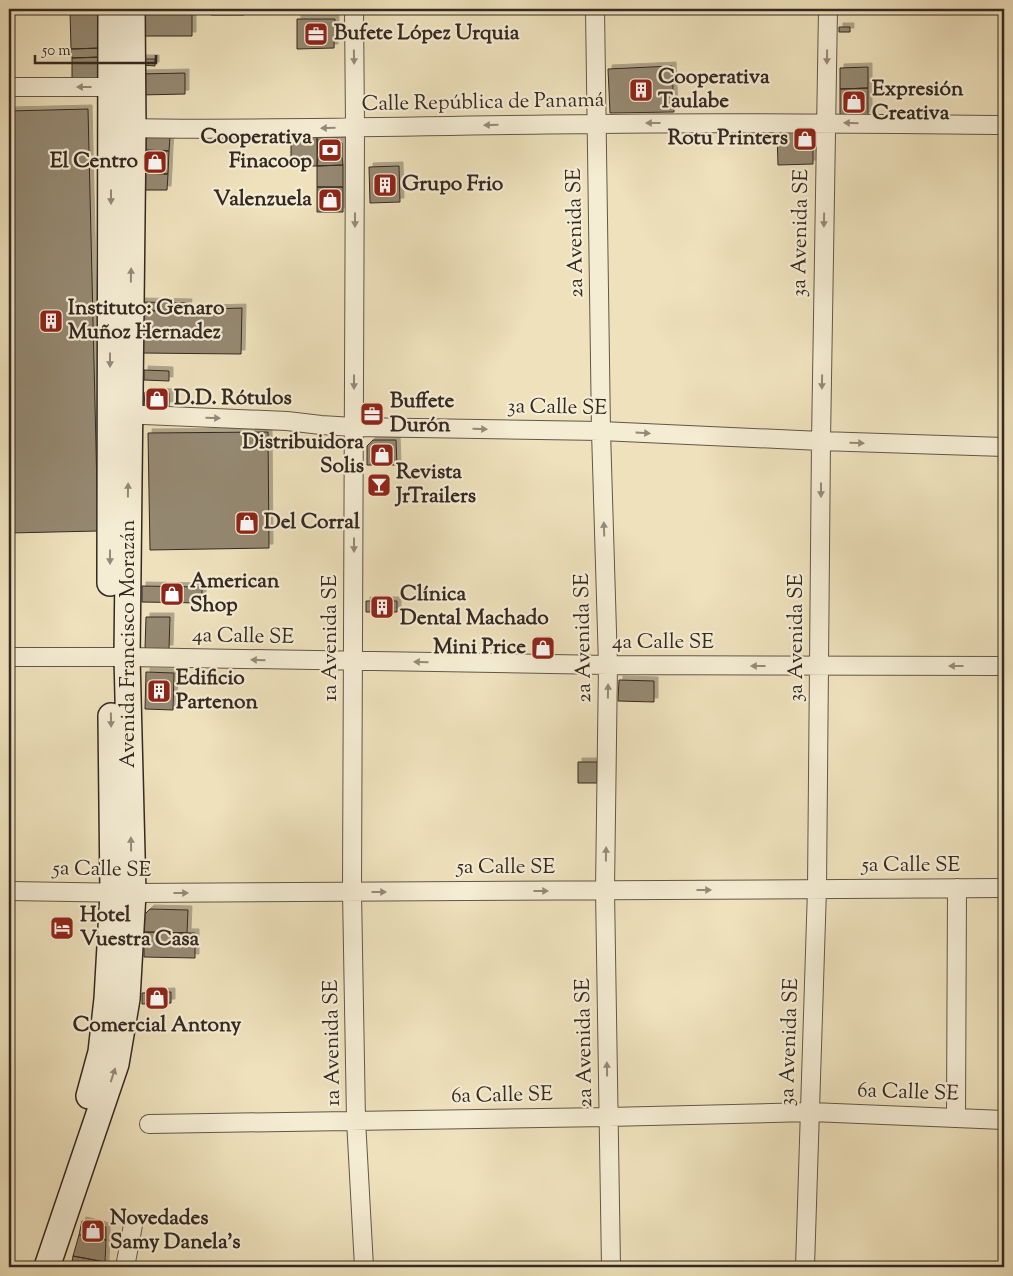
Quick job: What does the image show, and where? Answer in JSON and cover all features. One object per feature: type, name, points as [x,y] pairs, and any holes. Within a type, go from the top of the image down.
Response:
[{"type":"main road","name":"Avenida Francisco Morazán","points":[[111,9],[122,89]]},
{"type":"main road","name":"Avenida Francisco Morazán","points":[[33,1267],[86,1136],[101,1052],[123,893],[119,657],[122,89],[132,9]]},
{"type":"main road","name":"Avenida Francisco Morazán","points":[[47,1267],[73,1172]]},
{"type":"street","name":"1a Avenida SE","points":[[354,9],[352,892],[356,1120],[364,1267]]},
{"type":"street","name":"2a Avenida SE","points":[[595,9],[601,432],[608,665],[605,890],[611,1267]]},
{"type":"street","name":"3a Avenida SE","points":[[806,1267],[817,889],[821,442],[828,9]]},
{"type":"street","points":[[9,86],[122,89]]},
{"type":"street","name":"Calle República de Panamá","points":[[122,128],[825,123],[1004,125]]},
{"type":"street","name":"3a Calle SE","points":[[119,414],[287,421],[321,425],[601,432],[821,442],[1004,447]]},
{"type":"street","name":"4a Calle SE","points":[[9,657],[608,665],[1004,666]]},
{"type":"street","points":[[956,1118],[957,888]]},
{"type":"street","name":"5a Calle SE","points":[[9,891],[123,893],[1004,888]]},
{"type":"street","name":"6a Calle SE","points":[[149,1124],[811,1112],[1004,1120]]},
{"type":"street","points":[[125,1267],[133,1225]]},
{"type":"building","points":[[141,9],[176,9],[176,12],[141,12]]},
{"type":"building","points":[[211,9],[244,9],[244,15],[211,15]]},
{"type":"building","points":[[100,10],[101,48],[71,49],[70,11]]},
{"type":"building","points":[[141,12],[192,12],[192,36],[142,36]]},
{"type":"building","name":"Bufete López Urquia","points":[[297,19],[335,19],[334,48],[297,49]]},
{"type":"building","points":[[839,27],[850,27],[850,32],[839,32]]},
{"type":"building","points":[[101,48],[101,57],[72,58],[71,49]]},
{"type":"building","points":[[101,57],[101,75],[96,80],[72,81],[72,58]]},
{"type":"building","points":[[141,59],[155,59],[155,66],[141,65]]},
{"type":"building","name":"Cooperativa Taulabe","points":[[672,66],[674,112],[610,113],[608,69]]},
{"type":"building","points":[[868,67],[868,88],[840,89],[840,68]]},
{"type":"building","points":[[185,73],[185,94],[140,95],[140,74]]},
{"type":"building","name":"Expresión Creativa","points":[[868,88],[868,116],[840,116],[840,89]]},
{"type":"building","name":"Instituto: Genaro Muñoz Hernadez","points":[[88,109],[98,531],[9,533],[9,111]]},
{"type":"building","points":[[777,132],[809,132],[813,137],[813,164],[778,165]]},
{"type":"building","points":[[150,136],[170,137],[169,151],[143,150],[143,141]]},
{"type":"building","points":[[317,137],[317,166],[291,166],[291,138]]},
{"type":"building","name":"Cooperativa Finacoop","points":[[317,137],[336,137],[342,143],[342,157],[318,157]]},
{"type":"building","name":"El Centro","points":[[143,150],[169,151],[168,174],[142,173]]},
{"type":"building","points":[[318,157],[342,157],[343,165],[317,166]]},
{"type":"building","points":[[343,165],[343,187],[317,187],[317,166]]},
{"type":"building","name":"Grupo Frio","points":[[399,166],[400,202],[370,203],[369,167]]},
{"type":"building","points":[[142,173],[168,174],[167,190],[142,190]]},
{"type":"building","name":"Valenzuela","points":[[317,187],[343,187],[343,212],[317,212]]},
{"type":"building","points":[[141,302],[188,303],[187,311],[141,311]]},
{"type":"building","points":[[242,308],[241,354],[141,353],[141,311]]},
{"type":"building","points":[[144,370],[169,371],[169,381],[144,380]]},
{"type":"building","name":"D.D. Rótulos","points":[[145,392],[169,393],[169,406],[144,406]]},
{"type":"building","points":[[268,432],[269,548],[150,550],[148,433]]},
{"type":"building","name":"Distribuidora Solis","points":[[373,440],[396,440],[397,465],[367,465],[367,446]]},
{"type":"building","name":"American Shop","points":[[142,586],[202,587],[202,603],[142,602]]},
{"type":"building","name":"Clínica Dental Machado","points":[[366,601],[397,601],[397,612],[366,612]]},
{"type":"building","points":[[146,617],[170,617],[169,649],[145,649]]},
{"type":"building","name":"Mini Price","points":[[539,641],[547,641],[548,654],[539,654]]},
{"type":"building","name":"Edificio Partenon","points":[[146,672],[174,673],[173,710],[145,709]]},
{"type":"building","points":[[619,680],[654,681],[654,702],[618,701]]},
{"type":"building","points":[[578,762],[597,762],[597,783],[578,783]]},
{"type":"building","points":[[150,909],[188,910],[187,933],[144,932],[145,914]]},
{"type":"building","points":[[144,932],[195,933],[195,958],[144,957]]},
{"type":"building","name":"Comercial Antony","points":[[171,992],[171,1003],[142,1004],[142,993]]},
{"type":"building","name":"Novedades Samy Danela's","points":[[82,1221],[106,1227],[106,1240],[79,1235]]},
{"type":"building","points":[[79,1235],[106,1240],[105,1262],[73,1256]]},
{"type":"building","points":[[73,1256],[105,1262],[105,1267],[71,1267]]},
{"type":"place","name":"Bufete López Urquia","points":[[316,34]]},
{"type":"place","name":"Cooperativa Taulabe","points":[[641,90]]},
{"type":"place","name":"Expresión Creativa","points":[[854,102]]},
{"type":"place","name":"Rotu Printers","points":[[805,139]]},
{"type":"place","name":"Cooperativa Finacoop","points":[[330,150]]},
{"type":"place","name":"El Centro","points":[[155,162]]},
{"type":"place","name":"Grupo Frio","points":[[385,185]]},
{"type":"place","name":"Valenzuela","points":[[330,200]]},
{"type":"place","name":"Instituto: Genaro Muñoz Hernadez","points":[[51,321]]},
{"type":"place","name":"D.D. Rótulos","points":[[157,399]]},
{"type":"place","name":"Buffete Durón","points":[[372,414]]},
{"type":"place","name":"Distribuidora Solis","points":[[382,455]]},
{"type":"place","name":"Revista JrTrailers","points":[[379,485]]},
{"type":"place","name":"Del Corral","points":[[247,523]]},
{"type":"place","name":"American Shop","points":[[172,594]]},
{"type":"place","name":"Clínica Dental Machado","points":[[382,607]]},
{"type":"place","name":"Mini Price","points":[[543,648]]},
{"type":"place","name":"Edificio Partenon","points":[[159,691]]},
{"type":"place","name":"Hotel Vuestra Casa","points":[[62,928]]},
{"type":"place","name":"Comercial Antony","points":[[157,998]]},
{"type":"place","name":"Novedades Samy Danela's","points":[[93,1231]]}]
